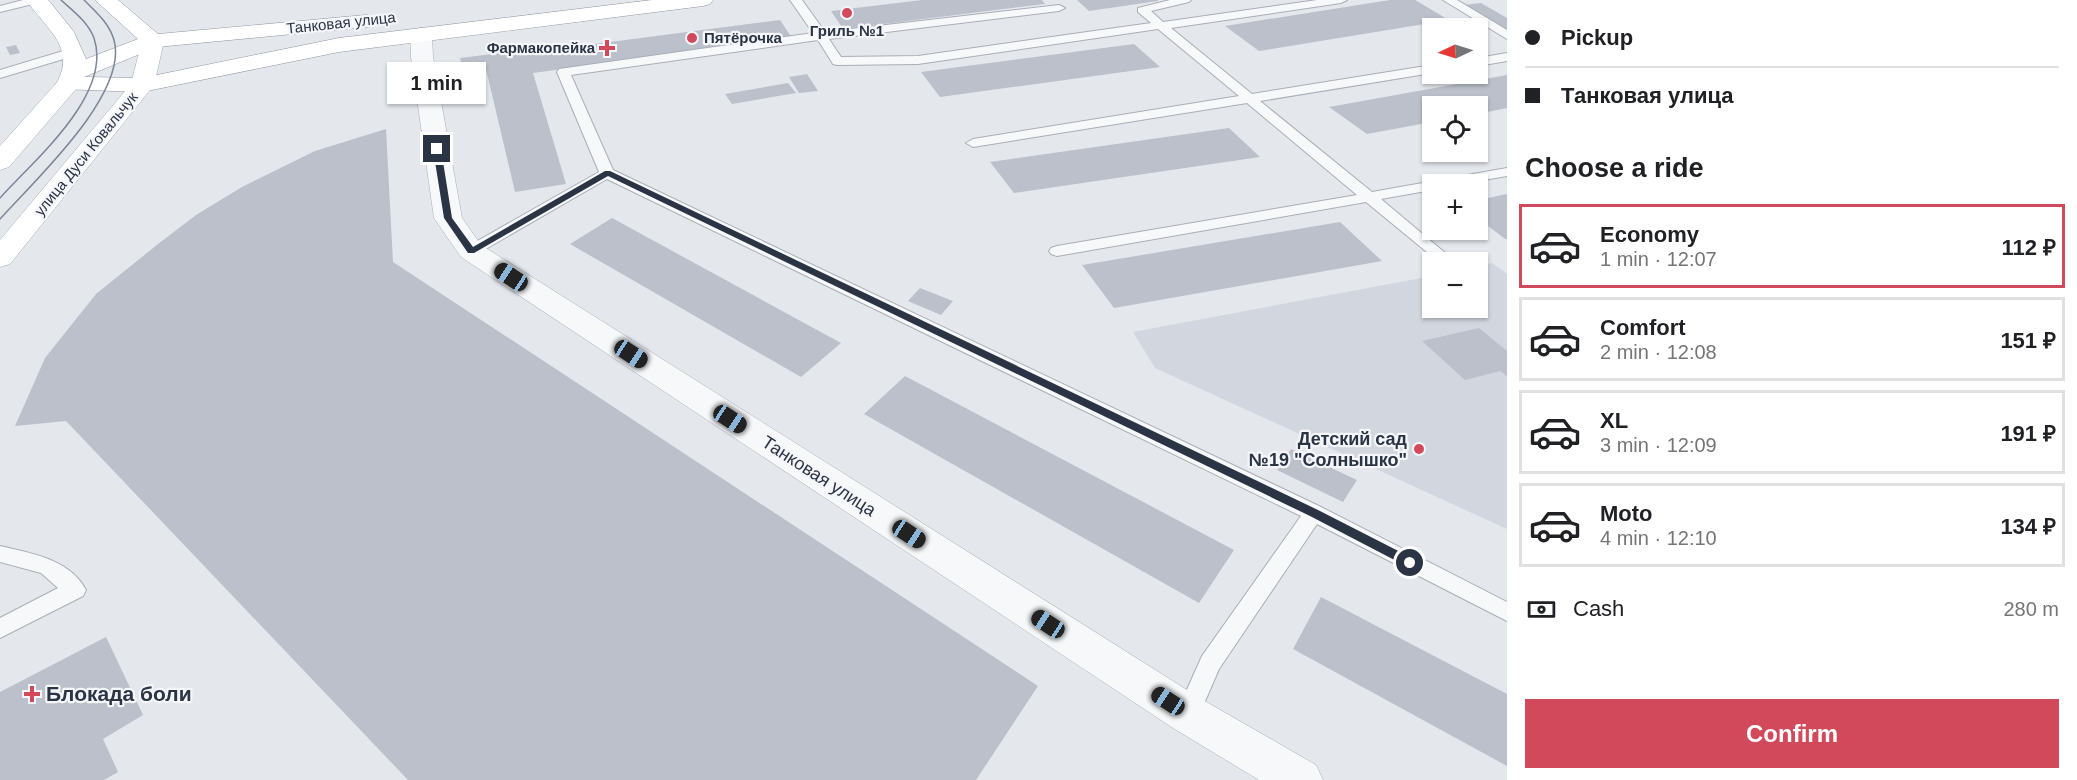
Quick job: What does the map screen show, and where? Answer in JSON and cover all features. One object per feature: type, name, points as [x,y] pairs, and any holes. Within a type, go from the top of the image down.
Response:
[{"type":"main road","points":[[0,162],[72,69],[55,18],[36,0]]},
{"type":"main road","points":[[105,0],[153,41]]},
{"type":"main road","name":"Танковая улица","points":[[72,69],[142,85],[339,45],[702,0]]},
{"type":"main road","name":"Танковая улица","points":[[72,69],[153,41],[383,19]]},
{"type":"main road","name":"улица Дуси Ковальчук","points":[[0,258],[142,85],[153,41]]},
{"type":"street","name":"Танковая улица","points":[[421,35],[422,57],[448,218],[471,251],[1188,714],[1300,780]]},
{"type":"lane","points":[[0,9],[36,0]]},
{"type":"lane","points":[[796,0],[837,61],[918,60],[1341,0]]},
{"type":"lane","points":[[1185,0],[1142,10],[1436,252]]},
{"type":"lane","points":[[1449,0],[1507,35]]},
{"type":"lane","points":[[1059,8],[822,36],[563,72],[607,173],[1314,513],[1507,612]]},
{"type":"lane","points":[[1488,60],[1507,57]]},
{"type":"lane","points":[[0,74],[72,69]]},
{"type":"lane","points":[[973,143],[1422,71]]},
{"type":"lane","points":[[1488,175],[1507,172]]},
{"type":"lane","points":[[471,251],[607,173]]},
{"type":"lane","points":[[1057,251],[1422,188]]},
{"type":"lane","points":[[1188,714],[1210,663],[1314,513]]},
{"type":"lane","points":[[0,554],[47,566],[75,590],[0,629]]},
{"type":"shaded area","name":"Детский сад №19 \"Солнышко\"","points":[[1492,263],[1507,274],[1507,529],[1155,368],[1133,332],[1422,278],[1422,318],[1488,318],[1488,264]]},
{"type":"building","points":[[922,0],[1042,0],[1045,4],[843,29],[831,11]]},
{"type":"building","points":[[1077,0],[1158,0],[1158,1],[1089,11]]},
{"type":"building","points":[[1390,0],[1415,0],[1446,18],[1422,18],[1422,24],[1259,51],[1225,26]]},
{"type":"building","points":[[1481,3],[1507,18],[1507,31],[1488,18],[1464,5]]},
{"type":"building","points":[[780,20],[792,38],[533,73],[566,184],[515,192],[486,69],[463,72],[460,58],[555,46],[556,49]]},
{"type":"building","points":[[1134,44],[1160,67],[940,97],[921,72]]},
{"type":"building","points":[[16,45],[20,53],[10,55],[6,47]]},
{"type":"building","points":[[807,74],[818,91],[799,93],[789,77]]},
{"type":"building","points":[[1507,75],[1507,108],[1488,112],[1488,96],[1422,96],[1422,124],[1367,134],[1329,107],[1457,84],[1488,84],[1488,78]]},
{"type":"building","points":[[788,83],[796,93],[732,104],[725,94]]},
{"type":"building","points":[[1229,128],[1260,157],[1014,193],[990,162]]},
{"type":"building","points":[[386,129],[393,262],[1038,686],[976,780],[408,780],[66,421],[15,426],[45,358],[96,294],[158,244],[196,215],[242,187],[315,151]]},
{"type":"building","points":[[1507,194],[1507,239],[1488,226],[1488,198]]},
{"type":"building","points":[[612,218],[841,343],[801,377],[570,244]]},
{"type":"building","points":[[1340,222],[1382,261],[1114,308],[1082,265]]},
{"type":"building","points":[[920,288],[953,301],[941,315],[908,301]]},
{"type":"building","points":[[1479,328],[1507,351],[1507,376],[1500,371],[1465,380],[1422,341]]},
{"type":"building","points":[[905,376],[1234,550],[1199,603],[864,414]]},
{"type":"building","points":[[1291,449],[1357,480],[1343,502],[1277,470]]},
{"type":"building","points":[[1321,597],[1507,694],[1507,766],[1293,649]]},
{"type":"building","points":[[106,637],[143,715],[103,739],[118,772],[104,780],[0,780],[0,692]]},
{"type":"tram line","points":[[0,198],[67,125],[82,104],[92,82],[97,60],[94,38],[84,22],[61,0]]},
{"type":"tram line","points":[[0,219],[75,136],[107,85],[115,62],[114,40],[105,23],[84,0]]},
{"type":"place","name":"Гриль №1","points":[[847,13]]},
{"type":"place","name":"Пятёрочка","points":[[692,38]]},
{"type":"place","name":"Фармакопейка","points":[[607,48]]},
{"type":"place","name":"Детский сад №19 \"Солнышко\"","points":[[1419,449]]},
{"type":"place","name":"Блокада боли","points":[[32,694]]},
{"type":"route","points":[[437,149],[448,218],[471,251],[607,173],[1314,513],[1410,563]]}]
